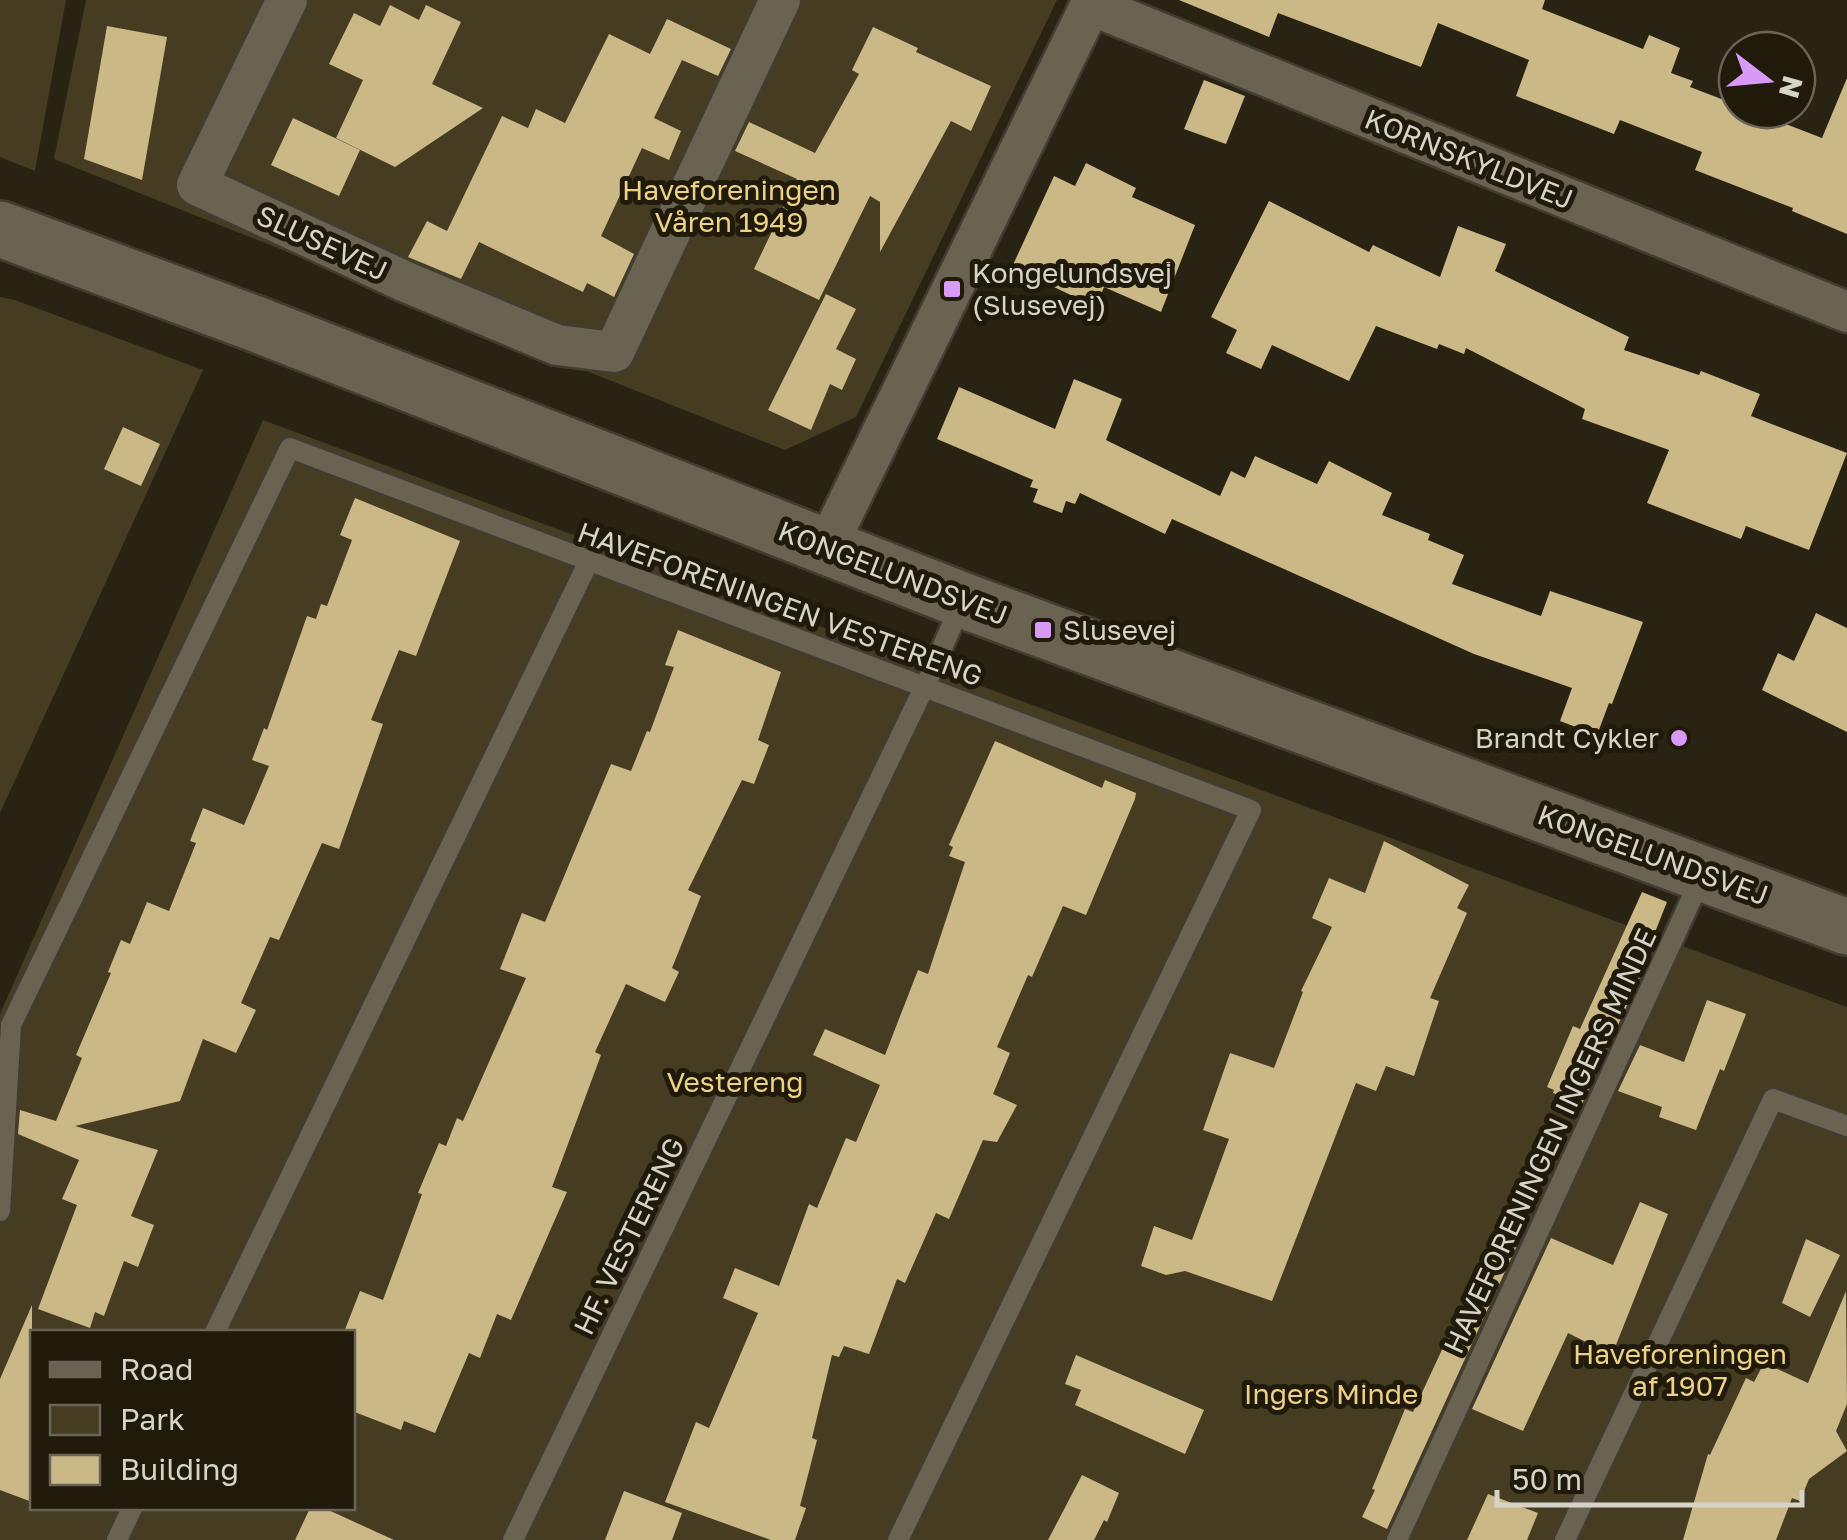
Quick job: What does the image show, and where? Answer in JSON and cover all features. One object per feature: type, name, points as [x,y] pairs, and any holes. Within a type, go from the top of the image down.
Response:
[{"type":"street","name":"SLUSEVEJ","points":[[287,0],[197,185],[406,282],[557,345],[614,352],[780,0]]},
{"type":"street","name":"KORNSKYLDVEJ","points":[[1092,2],[1847,312]]},
{"type":"street","points":[[826,548],[1092,2]]},
{"type":"street","name":"KONGELUNDSVEJ","points":[[13,234],[256,324],[962,600],[1847,928]]},
{"type":"lane","name":"HAVEFORENINGEN VESTERENG","points":[[0,1211],[11,1025],[290,448],[1252,810],[898,1540]]},
{"type":"lane","points":[[216,1330],[588,563]]},
{"type":"lane","name":"HF. VESTERENG","points":[[513,1540],[925,685],[962,600]]},
{"type":"lane","name":"HAVEFORENINGEN INGERS MINDE","points":[[1397,1540],[1702,874]]},
{"type":"lane","points":[[1565,1540],[1773,1099],[1847,1126]]},
{"type":"lane","points":[[117,1540],[131,1510]]},
{"type":"green space","points":[[0,0],[66,0],[35,171],[0,157]]},
{"type":"green space","name":"Haveforeningen Våren 1949","points":[[86,0],[1057,0],[856,417],[785,450],[54,159]]},
{"type":"green space","points":[[0,297],[203,370],[0,813]]},
{"type":"green space","name":"Vestereng","points":[[263,420],[1847,1007],[1847,1540],[0,1540],[0,1014]]},
{"type":"building","points":[[1179,0],[1545,0],[1542,9],[1643,49],[1649,35],[1680,48],[1671,73],[1693,81],[1690,87],[1717,97],[1717,130],[1801,130],[1822,138],[1847,78],[1847,234],[1792,211],[1793,208],[1695,170],[1702,152],[1620,120],[1614,134],[1516,96],[1529,60],[1438,23],[1421,67],[1278,13],[1269,37]]},
{"type":"building","points":[[390,5],[419,20],[426,5],[461,22],[432,84],[483,108],[395,167],[336,138],[363,80],[329,64],[354,13],[380,26]]},
{"type":"building","points":[[667,19],[731,49],[718,76],[682,60],[654,118],[681,131],[669,160],[642,148],[601,236],[634,254],[614,297],[587,283],[583,292],[479,242],[461,279],[408,257],[427,221],[447,231],[502,116],[528,128],[536,109],[565,123],[609,34],[650,54]]},
{"type":"building","points":[[107,26],[167,37],[142,180],[84,159]]},
{"type":"building","points":[[873,27],[918,48],[916,52],[991,86],[971,131],[951,121],[880,252],[880,202],[870,196],[819,300],[754,269],[797,179],[735,151],[749,122],[815,153],[859,74],[852,70]]},
{"type":"building","points":[[1204,80],[1245,96],[1226,144],[1184,129]]},
{"type":"building","points":[[293,118],[360,150],[339,196],[271,165]]},
{"type":"building","points":[[1086,163],[1136,188],[1132,197],[1195,225],[1161,312],[1104,287],[1096,307],[1012,267],[1054,176],[1075,186]]},
{"type":"building","points":[[1269,201],[1369,252],[1373,245],[1440,277],[1458,226],[1506,244],[1495,271],[1629,337],[1624,350],[1699,375],[1701,371],[1760,394],[1751,416],[1847,453],[1809,550],[1746,526],[1741,539],[1647,503],[1669,450],[1582,419],[1585,409],[1466,348],[1464,354],[1439,344],[1437,349],[1376,326],[1349,381],[1272,345],[1261,369],[1226,353],[1237,330],[1211,317]]},
{"type":"building","points":[[826,294],[856,309],[836,349],[856,359],[842,390],[830,384],[811,430],[768,410]]},
{"type":"building","points":[[1074,379],[1122,399],[1106,440],[1220,496],[1231,471],[1245,478],[1255,456],[1317,484],[1329,461],[1392,493],[1382,515],[1430,534],[1428,540],[1464,555],[1452,584],[1541,616],[1550,591],[1643,622],[1597,735],[1560,721],[1572,688],[1474,654],[1172,519],[1165,534],[1080,493],[1075,504],[1066,501],[1062,513],[1033,502],[1038,489],[1030,487],[1033,480],[937,439],[959,387],[1055,429]]},
{"type":"building","points":[[123,427],[160,444],[141,486],[104,469]]},
{"type":"building","points":[[355,498],[460,541],[416,656],[399,650],[371,720],[383,724],[339,849],[322,843],[279,940],[270,937],[241,1003],[256,1010],[236,1053],[203,1039],[180,1101],[75,1126],[158,1150],[131,1216],[154,1225],[138,1267],[124,1261],[104,1316],[95,1312],[90,1328],[38,1309],[77,1205],[62,1199],[79,1160],[18,1134],[20,1110],[56,1121],[82,1058],[76,1055],[121,940],[130,944],[147,902],[169,911],[196,843],[190,841],[203,808],[244,825],[269,766],[252,760],[264,728],[267,730],[307,616],[316,619],[321,604],[327,606],[352,540],[340,535]]},
{"type":"building","points":[[1816,613],[1847,628],[1847,732],[1762,690],[1778,653],[1794,661]]},
{"type":"building","points":[[678,630],[781,672],[758,740],[769,745],[754,784],[742,780],[688,890],[701,896],[672,968],[679,972],[665,1002],[626,984],[595,1052],[601,1055],[552,1187],[567,1192],[511,1320],[497,1314],[480,1358],[469,1353],[435,1433],[404,1421],[401,1430],[355,1412],[355,1330],[345,1330],[360,1291],[383,1300],[439,1143],[446,1146],[457,1118],[463,1121],[526,978],[500,969],[522,913],[545,922],[611,764],[631,771],[647,731],[650,732],[674,667],[665,665]]},
{"type":"building","points":[[995,741],[1102,788],[1105,780],[1136,793],[1135,799],[1086,915],[1063,906],[997,1047],[1010,1053],[993,1094],[1017,1105],[997,1142],[983,1140],[949,1219],[936,1213],[905,1283],[897,1279],[869,1354],[844,1346],[839,1357],[832,1355],[800,1506],[806,1508],[795,1540],[771,1540],[665,1502],[696,1422],[709,1428],[758,1313],[723,1298],[735,1268],[779,1286],[809,1204],[817,1208],[846,1138],[856,1142],[880,1085],[813,1055],[825,1029],[885,1055],[918,970],[928,974],[965,862],[949,856],[953,847],[949,845]]},
{"type":"building","points":[[1384,841],[1469,885],[1457,908],[1467,913],[1430,998],[1439,1001],[1414,1076],[1386,1066],[1376,1091],[1356,1083],[1272,1301],[1185,1271],[1166,1275],[1141,1266],[1154,1226],[1192,1240],[1229,1139],[1203,1130],[1230,1053],[1274,1068],[1301,991],[1332,927],[1312,918],[1329,878],[1365,893]]},
{"type":"building","points":[[1642,892],[1667,902],[1642,965],[1645,966],[1582,1104],[1547,1087],[1573,1026],[1580,1029]]},
{"type":"building","points":[[1707,1000],[1746,1014],[1696,1130],[1659,1117],[1662,1107],[1618,1091],[1640,1045],[1684,1062]]},
{"type":"building","points":[[1640,1202],[1668,1214],[1612,1355],[1568,1333],[1523,1431],[1472,1409],[1551,1238],[1613,1265]]},
{"type":"building","points":[[1513,1222],[1525,1228],[1387,1529],[1362,1517],[1375,1490],[1372,1489],[1405,1409],[1413,1412],[1453,1326],[1456,1328],[1494,1235],[1505,1239]]},
{"type":"building","points":[[1806,1239],[1840,1255],[1810,1317],[1782,1303]]},
{"type":"building","points":[[1846,1291],[1847,1404],[1836,1431],[1847,1451],[1809,1479],[1800,1501],[1792,1498],[1776,1540],[1683,1540],[1708,1454],[1746,1378],[1754,1382],[1764,1363],[1808,1383]]},
{"type":"building","points":[[32,1305],[30,1501],[0,1490],[0,1379]]},
{"type":"building","points":[[1076,1355],[1204,1410],[1185,1454],[1075,1405],[1081,1390],[1065,1384]]},
{"type":"building","points":[[1082,1475],[1119,1493],[1107,1522],[1104,1520],[1094,1540],[1048,1540]]},
{"type":"building","points":[[624,1491],[682,1513],[672,1540],[605,1540]]},
{"type":"building","points":[[1488,1494],[1538,1513],[1527,1540],[1467,1540]]},
{"type":"building","points":[[309,1510],[328,1510],[394,1540],[295,1540]]},
{"type":"place","name":"Kongelundsvej (Slusevej)","points":[[952,289]]},
{"type":"place","name":"Slusevej","points":[[1043,630]]},
{"type":"place","name":"Brandt Cykler","points":[[1679,738]]},
{"type":"park label","name":"Haveforeningen af 1907","points":[[1680,1370]]},
{"type":"park label","name":"Ingers Minde","points":[[1331,1394]]}]
